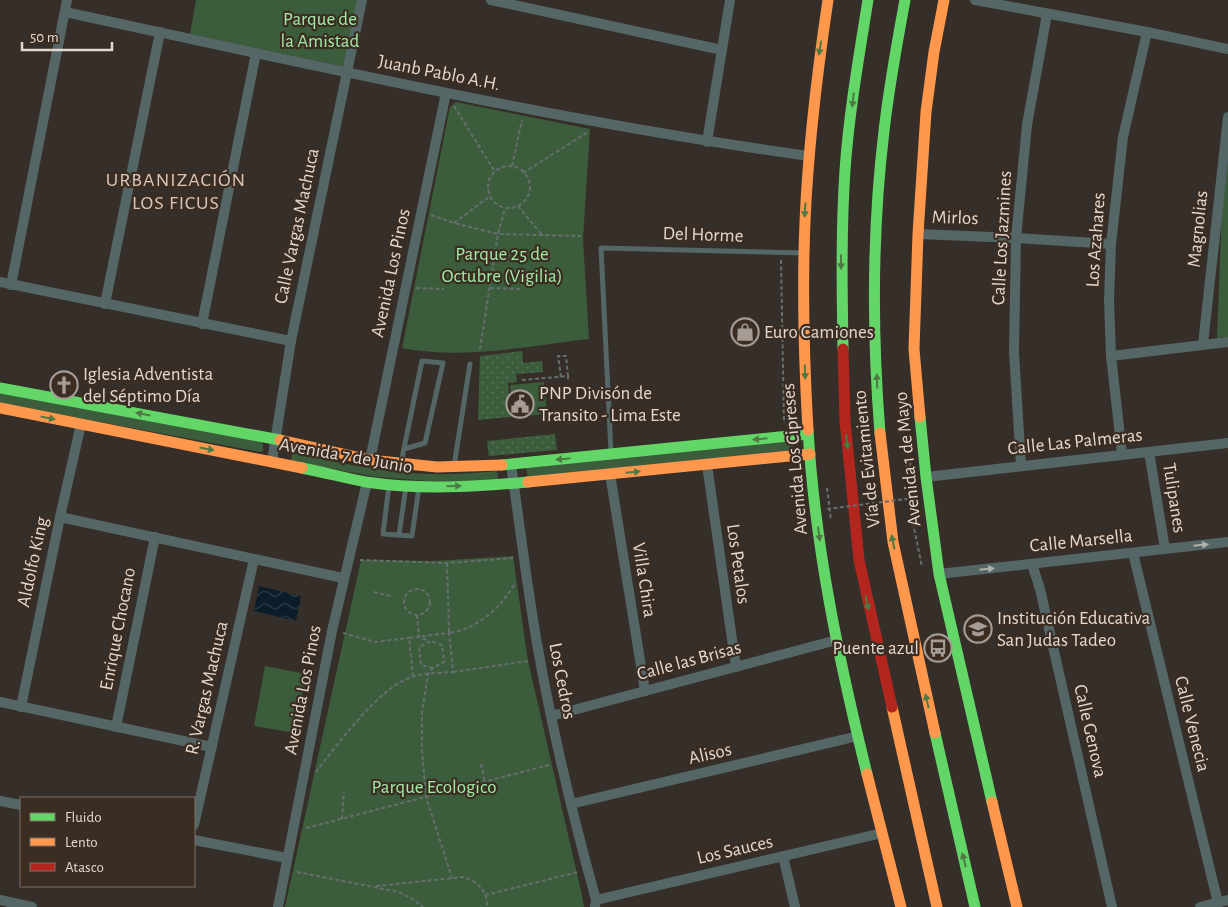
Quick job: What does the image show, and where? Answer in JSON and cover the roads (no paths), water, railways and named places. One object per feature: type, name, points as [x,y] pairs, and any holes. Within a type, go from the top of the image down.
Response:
[{"type":"main road","name":"Avenida Los Cipreses","points":[[828,0],[819,54],[808,156],[803,253],[803,312],[808,434],[819,538],[837,640],[882,833],[898,886],[901,907]]},
{"type":"main road","name":"Vía de Evitamiento","points":[[868,0],[854,91],[844,178],[841,258],[845,421],[859,560],[937,907]]},
{"type":"main road","name":"Vía de Evitamiento","points":[[905,0],[889,98],[880,175],[875,248],[874,311],[878,410],[891,529],[915,646],[975,907]]},
{"type":"main road","name":"Avenida 1 de Mayo","points":[[944,0],[934,52],[926,112],[918,234],[914,349],[926,477],[939,574],[1017,907]]},
{"type":"main road","name":"Avenida 7 de Junio","points":[[0,388],[276,439],[370,460],[437,467],[511,465],[808,434]]},
{"type":"main road","name":"Avenida 7 de Junio","points":[[0,408],[272,461],[367,482],[406,486],[449,487],[514,483],[810,454]]},
{"type":"street","points":[[11,285],[67,0]]},
{"type":"street","name":"Calle Vargas Machuca","points":[[272,461],[291,341],[362,0]]},
{"type":"street","points":[[491,0],[722,50]]},
{"type":"street","points":[[707,142],[730,0]]},
{"type":"street","points":[[975,0],[1228,49]]},
{"type":"street","name":"Juanb Pablo A.H.","points":[[65,12],[446,93],[707,142],[808,156]]},
{"type":"street","name":"Calle Los Jazmines","points":[[1021,465],[1014,352],[1016,238],[1027,125],[1047,14]]},
{"type":"street","points":[[105,304],[160,32]]},
{"type":"street","name":"Los Azahares","points":[[1122,454],[1111,356],[1109,300],[1111,244],[1123,137],[1147,32]]},
{"type":"street","points":[[202,324],[256,53]]},
{"type":"street","name":"Avenida Los Pinos","points":[[370,460],[446,93]]},
{"type":"street","name":"Magnolias","points":[[1204,344],[1228,117]]},
{"type":"street","name":"Mirlos","points":[[918,234],[1111,244]]},
{"type":"street","points":[[0,282],[291,341]]},
{"type":"street","points":[[1111,356],[1228,342]]},
{"type":"street","name":"Aldolfo King","points":[[21,707],[81,424]]},
{"type":"street","name":"Calle Las Palmeras","points":[[926,477],[1228,443]]},
{"type":"street","name":"Tulipanes","points":[[1149,452],[1165,549]]},
{"type":"street","name":"Los Cedros","points":[[511,465],[538,648],[551,716],[595,904]]},
{"type":"street","name":"Los Petalos","points":[[706,465],[736,667]]},
{"type":"street","name":"Villa Chira","points":[[610,474],[645,691]]},
{"type":"street","name":"Avenida Los Pinos","points":[[278,907],[343,578],[367,482]]},
{"type":"street","points":[[60,517],[343,578]]},
{"type":"street","name":"Enrique Chocano","points":[[116,727],[155,537]]},
{"type":"street","name":"Calle Marsella","points":[[939,574],[1228,542]]},
{"type":"street","name":"Calle Venecia","points":[[1134,552],[1223,902]]},
{"type":"street","name":"R. Vargas Machuca","points":[[195,821],[254,559]]},
{"type":"street","name":"Calle Genova","points":[[1032,564],[1040,589],[1112,907]]},
{"type":"street","name":"Calle las Brisas","points":[[551,716],[837,640]]},
{"type":"street","points":[[0,702],[212,747]]},
{"type":"street","name":"Alisos","points":[[571,804],[858,736]]},
{"type":"street","points":[[0,800],[20,805]]},
{"type":"street","name":"Los Sauces","points":[[595,904],[882,833]]},
{"type":"street","points":[[195,840],[287,858]]},
{"type":"street","points":[[783,856],[794,907]]},
{"type":"street","points":[[0,900],[32,907]]},
{"type":"street","points":[[1200,907],[1223,902]]},
{"type":"lane","name":"Del Horme","points":[[611,454],[601,248],[803,253]]},
{"type":"lane","points":[[402,463],[404,449],[422,361],[443,363],[425,443],[404,449]]},
{"type":"lane","points":[[454,467],[470,364]]},
{"type":"lane","points":[[389,484],[382,534],[412,536],[419,486]]},
{"type":"lane","points":[[399,535],[406,486]]},
{"type":"water","points":[[259,586],[301,596],[296,621],[254,611]]},
{"type":"place","name":"Euro Camiones","points":[[745,332]]},
{"type":"place","name":"Iglesia Adventista del Séptimo Día","points":[[64,385]]},
{"type":"place","name":"PNP Divisón de Transito - Lima Este","points":[[520,404]]},
{"type":"place","name":"Institución Educativa San Judas Tadeo","points":[[978,629]]},
{"type":"place","name":"Puente azul","points":[[938,648]]},
{"type":"district","name":"URBANIZACIÓN LOS FICUS","points":[[176,192]]},
{"type":"park label","name":"Parque de la Amistad","points":[[320,30]]},
{"type":"park label","name":"Parque 25 de Octubre (Vigilia)","points":[[502,265]]},
{"type":"park label","name":"Parque Ecologico","points":[[434,787]]}]
